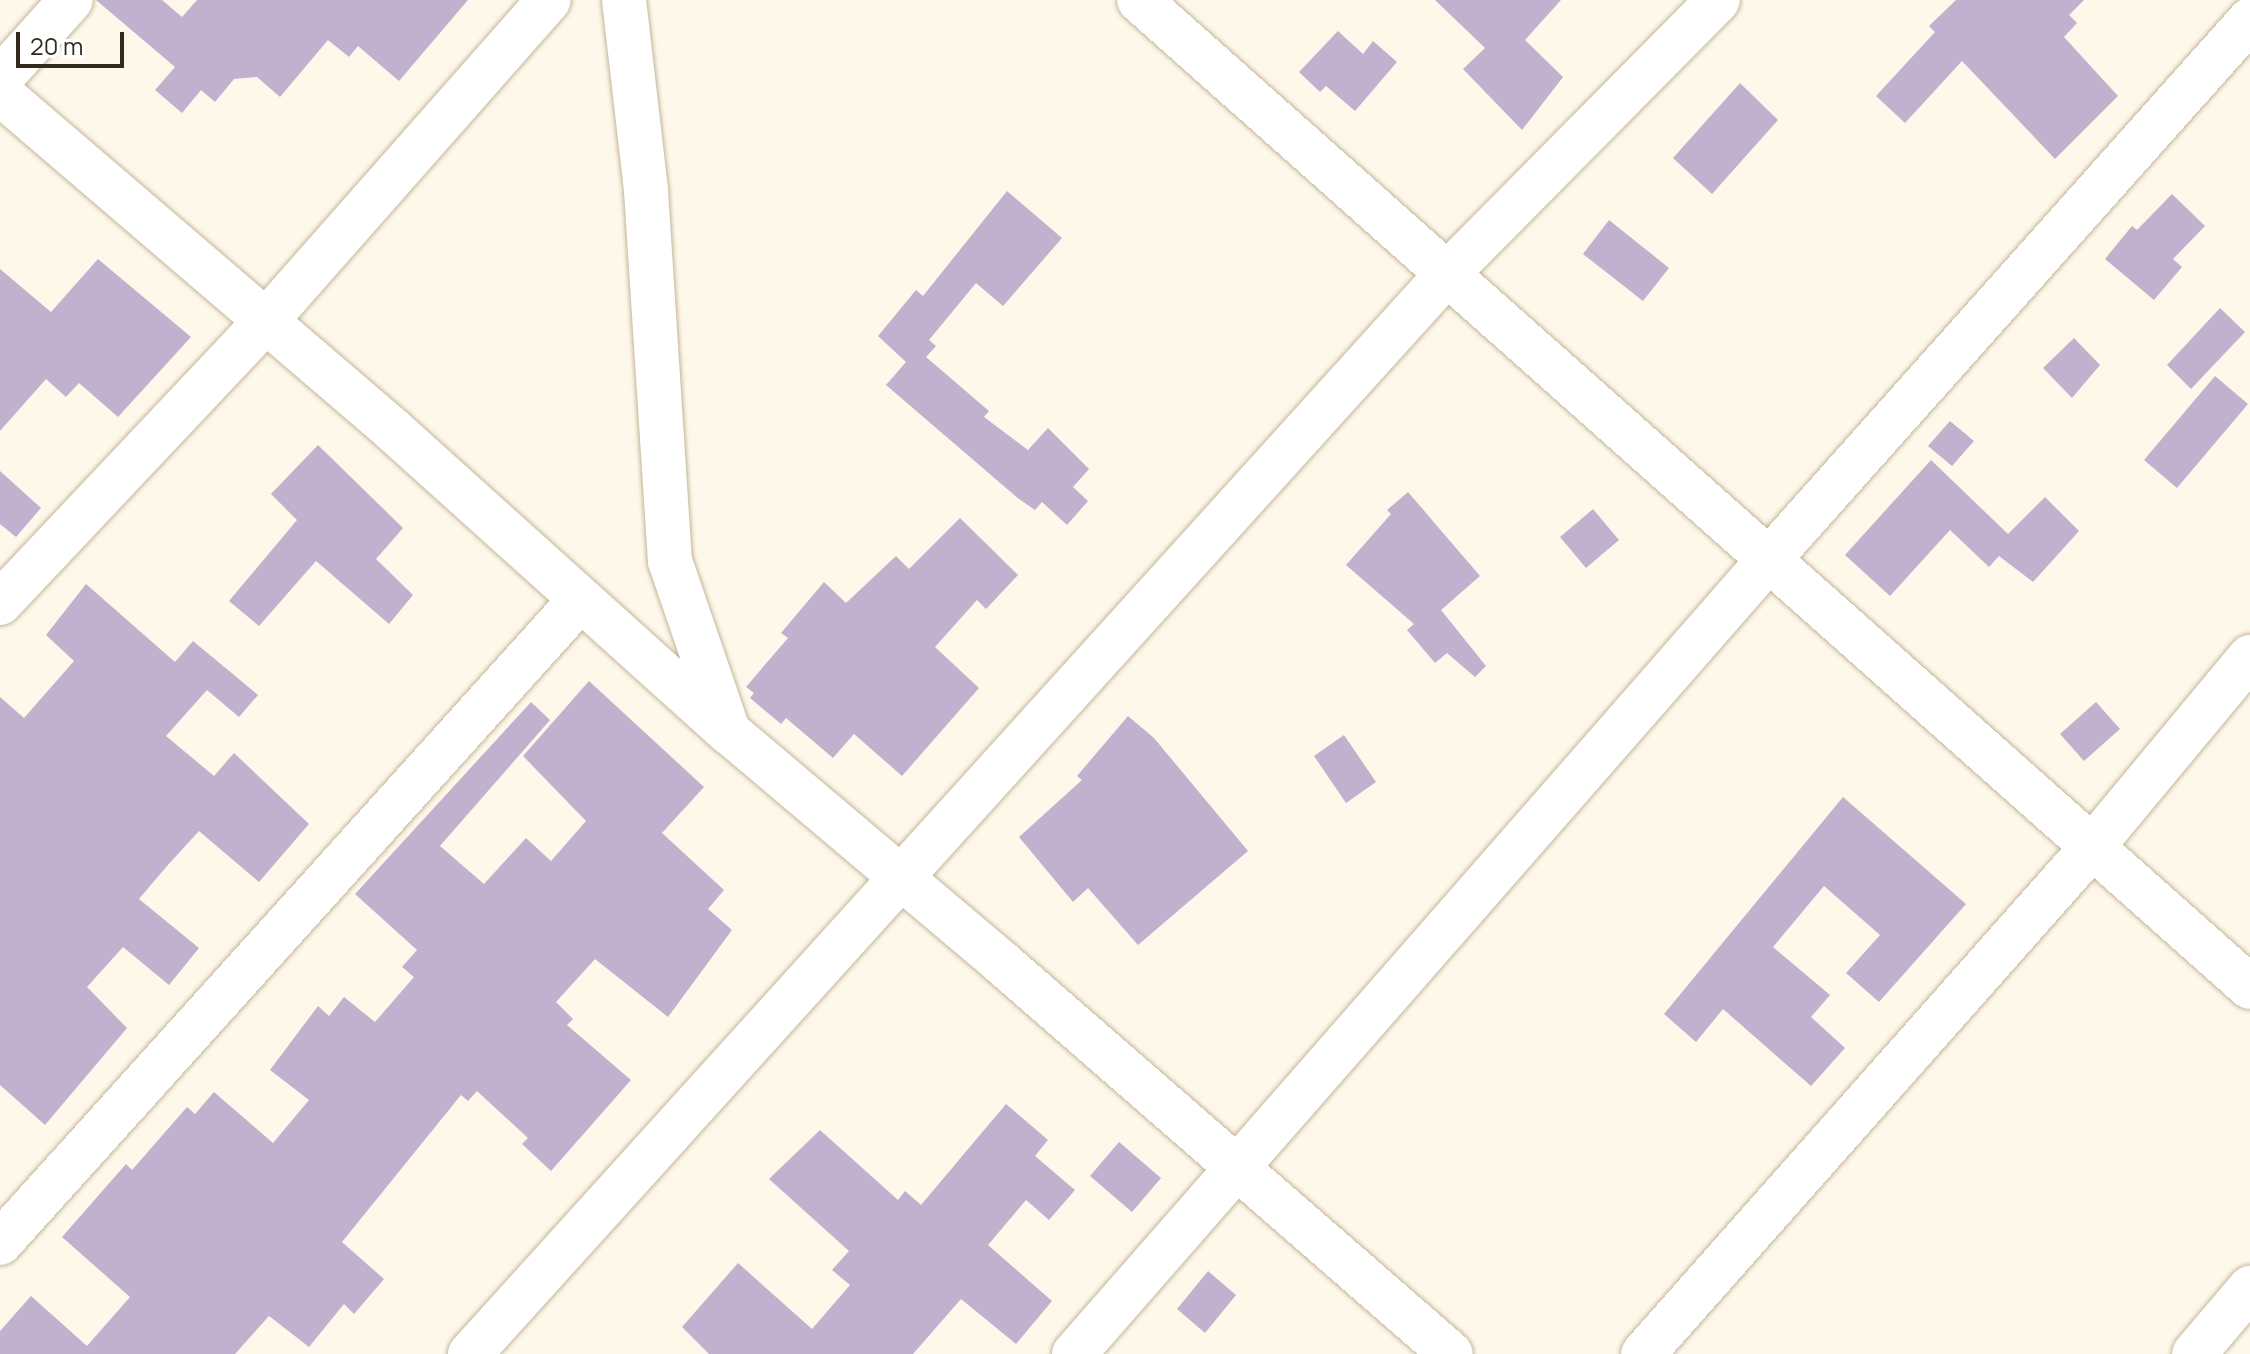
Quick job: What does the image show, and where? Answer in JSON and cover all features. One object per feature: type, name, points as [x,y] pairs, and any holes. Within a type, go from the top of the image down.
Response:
[{"type":"street","points":[[0,79],[71,0]]},
{"type":"street","points":[[0,603],[265,322],[549,0]]},
{"type":"street","points":[[624,0],[646,191],[670,561],[730,733]]},
{"type":"street","points":[[1139,0],[1771,557],[2250,987]]},
{"type":"street","points":[[470,1354],[899,875],[1447,274],[1718,0]]},
{"type":"street","points":[[1074,1354],[1771,557],[2250,20]]},
{"type":"street","points":[[0,93],[393,430],[730,733],[899,875],[1451,1354]]},
{"type":"street","points":[[0,1243],[580,600]]},
{"type":"street","points":[[1643,1354],[2093,846],[2250,657]]},
{"type":"street","points":[[2194,1354],[2250,1288]]},
{"type":"building","points":[[96,0],[162,0],[182,17],[197,0],[468,0],[399,81],[358,46],[349,57],[328,40],[280,97],[257,77],[234,79],[215,102],[201,90],[182,113],[155,90],[175,67]]},
{"type":"building","points":[[1435,0],[1561,0],[1525,40],[1563,77],[1522,130],[1463,69],[1485,48]]},
{"type":"building","points":[[1956,0],[2084,0],[2069,15],[2077,23],[2064,37],[2118,96],[2055,159],[1962,61],[1905,123],[1876,96],[1935,32],[1929,26]]},
{"type":"building","points":[[1338,31],[1363,54],[1373,41],[1397,62],[1355,111],[1326,86],[1320,92],[1299,72]]},
{"type":"building","points":[[1740,83],[1778,120],[1712,194],[1673,158]]},
{"type":"building","points":[[1007,191],[1062,238],[1003,306],[976,283],[929,340],[936,346],[926,357],[989,411],[984,417],[1028,450],[1048,428],[1089,469],[1073,487],[1088,501],[1067,525],[1042,502],[1035,510],[1019,499],[886,385],[906,362],[878,336],[916,290],[923,296]]},
{"type":"building","points":[[2172,194],[2205,226],[2173,259],[2182,267],[2154,300],[2105,259],[2132,226],[2137,230]]},
{"type":"building","points":[[1609,220],[1669,268],[1643,301],[1583,254]]},
{"type":"building","points":[[98,259],[191,337],[118,417],[79,383],[66,397],[46,379],[0,431],[0,269],[51,312]]},
{"type":"building","points":[[2220,308],[2245,332],[2191,389],[2167,365]]},
{"type":"building","points":[[2074,338],[2100,365],[2072,398],[2043,368]]},
{"type":"building","points":[[2215,376],[2248,404],[2177,488],[2144,460]]},
{"type":"building","points":[[1950,421],[1974,441],[1952,466],[1928,446]]},
{"type":"building","points":[[318,445],[403,528],[376,559],[413,595],[389,624],[316,561],[259,626],[229,601],[297,520],[271,494]]},
{"type":"building","points":[[1931,460],[2008,534],[2045,497],[2079,531],[2033,582],[1999,556],[1989,567],[1950,530],[1890,596],[1845,555]]},
{"type":"building","points":[[0,471],[41,508],[16,537],[0,524]]},
{"type":"building","points":[[1408,492],[1480,576],[1441,610],[1486,666],[1475,677],[1447,653],[1435,663],[1407,630],[1414,624],[1346,565],[1391,514],[1387,510]]},
{"type":"building","points":[[1593,509],[1619,540],[1586,568],[1560,537]]},
{"type":"building","points":[[960,518],[1018,575],[986,609],[977,600],[935,647],[979,688],[902,776],[854,734],[833,758],[786,718],[781,724],[750,698],[754,693],[746,687],[788,638],[781,633],[824,582],[846,603],[896,556],[909,569]]},
{"type":"building","points":[[86,584],[175,662],[193,641],[258,695],[239,717],[207,690],[166,736],[214,776],[234,753],[309,824],[259,882],[199,831],[167,866],[139,899],[199,948],[169,985],[123,947],[87,987],[127,1028],[45,1125],[0,1085],[0,697],[24,718],[74,661],[46,635]]},
{"type":"building","points":[[589,681],[704,787],[662,833],[724,890],[708,909],[732,930],[668,1017],[595,959],[556,1002],[573,1019],[567,1025],[631,1080],[551,1171],[522,1144],[528,1138],[477,1091],[468,1101],[461,1095],[342,1242],[384,1279],[354,1314],[344,1304],[309,1347],[269,1316],[235,1354],[0,1354],[0,1331],[31,1296],[87,1346],[130,1297],[62,1237],[126,1164],[132,1170],[187,1107],[195,1114],[214,1092],[273,1143],[309,1100],[270,1070],[318,1006],[329,1016],[344,997],[375,1022],[414,977],[402,967],[417,950],[355,894],[531,702],[550,720],[440,846],[484,884],[526,838],[551,861],[586,821],[523,756]]},
{"type":"building","points":[[2096,702],[2120,729],[2084,761],[2060,734]]},
{"type":"building","points":[[1128,716],[1154,738],[1248,851],[1138,945],[1088,888],[1073,902],[1019,837],[1082,780],[1077,776]]},
{"type":"building","points":[[1344,735],[1376,782],[1346,803],[1314,756]]},
{"type":"building","points":[[1843,797],[1966,904],[1879,1002],[1846,973],[1880,935],[1824,886],[1773,947],[1830,995],[1811,1017],[1845,1048],[1811,1086],[1723,1009],[1696,1042],[1664,1014]]},
{"type":"building","points":[[1006,1104],[1048,1140],[1035,1156],[1075,1190],[1049,1220],[1026,1200],[988,1245],[1052,1301],[1016,1344],[961,1299],[913,1354],[709,1354],[682,1327],[738,1263],[812,1329],[850,1285],[832,1270],[849,1251],[769,1179],[820,1130],[898,1200],[905,1191],[921,1205]]},
{"type":"building","points":[[1119,1142],[1161,1178],[1132,1212],[1090,1176]]},
{"type":"building","points":[[1208,1271],[1236,1295],[1205,1333],[1177,1309]]}]
